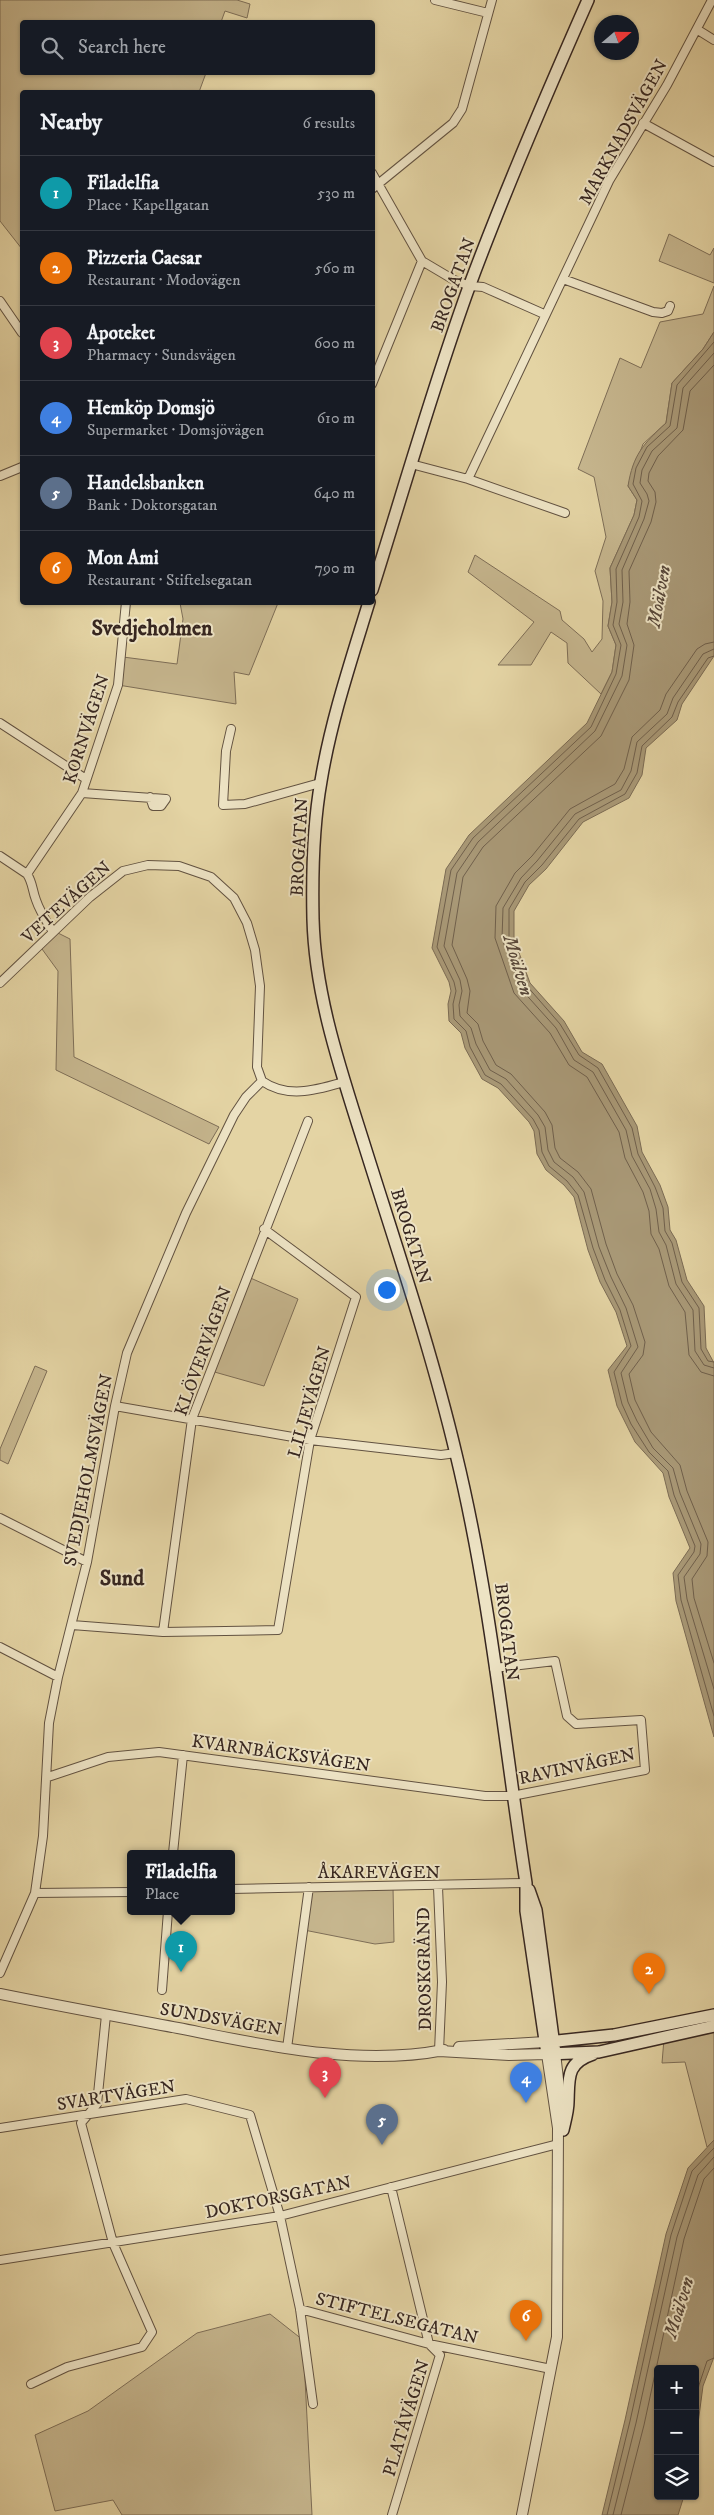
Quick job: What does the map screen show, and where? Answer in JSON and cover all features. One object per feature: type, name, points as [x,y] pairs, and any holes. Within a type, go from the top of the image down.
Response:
[{"type":"main road","name":"BROGATAN","points":[[375,580],[438,377],[470,286],[539,111],[588,0]]},
{"type":"main road","name":"BROGATAN","points":[[368,605],[338,707],[320,783],[314,864],[313,922],[320,982],[344,1082],[431,1359],[456,1453],[482,1576],[512,1796],[526,1883],[526,1912],[550,2048]]},
{"type":"main road","points":[[550,2048],[714,2015]]},
{"type":"main road","points":[[564,2130],[568,2104],[567,2085],[572,2068],[581,2058],[598,2052],[714,2026]]},
{"type":"main road","points":[[550,2048],[598,2052]]},
{"type":"street","points":[[435,0],[488,13]]},
{"type":"street","points":[[375,187],[453,123],[462,109],[492,0]]},
{"type":"street","name":"MARKNADSVÄGEN","points":[[468,480],[544,314],[563,279],[608,181],[698,30],[712,0]]},
{"type":"street","points":[[698,30],[714,40]]},
{"type":"street","points":[[643,123],[714,162]]},
{"type":"street","points":[[375,177],[422,261],[470,286],[483,287],[544,314]]},
{"type":"street","points":[[375,377],[422,261]]},
{"type":"street","points":[[563,279],[653,312],[662,313],[668,311],[670,306]]},
{"type":"street","points":[[0,301],[20,330]]},
{"type":"street","points":[[411,464],[468,480],[566,512]]},
{"type":"street","points":[[0,476],[20,468]]},
{"type":"street","name":"KORNVÄGEN","points":[[27,874],[82,792],[118,685],[126,605]]},
{"type":"street","points":[[0,723],[86,779]]},
{"type":"street","points":[[231,729],[226,751],[223,805],[245,804],[320,783]]},
{"type":"street","points":[[82,792],[150,797]]},
{"type":"street","points":[[0,856],[27,874],[34,884],[35,898],[41,913],[53,932]]},
{"type":"street","name":"VETEVÄGEN","points":[[0,983],[90,897],[123,871],[148,865],[180,866],[211,877],[234,898],[247,923],[255,950],[260,986],[257,1067],[262,1081]]},
{"type":"street","points":[[262,1081],[273,1089],[291,1093],[344,1082]]},
{"type":"street","name":"SVEDJEHOLMSVÄGEN","points":[[0,1973],[35,1893],[48,1777],[49,1723],[58,1677],[87,1562],[114,1406],[127,1353],[186,1213],[234,1115],[246,1097],[262,1081]]},
{"type":"street","name":"KLÖVERVÄGEN","points":[[163,1632],[192,1419],[264,1228],[308,1121]]},
{"type":"street","name":"LILJEVÄGEN","points":[[163,1632],[278,1630],[310,1440],[356,1297],[264,1228]]},
{"type":"street","points":[[114,1406],[310,1440],[441,1455],[456,1453]]},
{"type":"street","points":[[0,1518],[87,1562]]},
{"type":"street","points":[[72,1625],[163,1632]]},
{"type":"street","points":[[0,1646],[58,1677]]},
{"type":"street","name":"RAVINVÄGEN","points":[[494,1668],[555,1661],[567,1716],[576,1724],[641,1720],[645,1770],[512,1796]]},
{"type":"street","name":"KVARNBÄCKSVÄGEN","points":[[48,1777],[108,1757],[159,1752],[485,1796],[512,1796]]},
{"type":"street","points":[[173,1850],[183,1755]]},
{"type":"street","name":"ÅKAREVÄGEN","points":[[235,1890],[309,1887],[438,1887],[526,1883]]},
{"type":"street","points":[[287,2048],[309,1887]]},
{"type":"street","name":"DROSKGRÄND","points":[[438,1887],[442,1982],[442,2032],[439,2051]]},
{"type":"street","points":[[35,1893],[127,1892]]},
{"type":"street","points":[[162,1990],[168,1915]]},
{"type":"street","name":"SUNDSVÄGEN","points":[[0,1994],[287,2048],[360,2055],[439,2051],[475,2045],[550,2048]]},
{"type":"street","points":[[31,2384],[68,2367],[142,2347],[152,2332],[113,2243],[81,2123],[97,2104],[106,2015]]},
{"type":"street","points":[[550,2048],[564,2130],[558,2144]]},
{"type":"street","points":[[522,2515],[557,2337],[558,2128],[550,2048]]},
{"type":"street","name":"SVARTVÄGEN","points":[[0,2128],[186,2099],[250,2115],[280,2216]]},
{"type":"street","name":"DOKTORSGATAN","points":[[0,2260],[280,2216],[558,2144]]},
{"type":"street","name":"PLATÅVÄGEN","points":[[391,2187],[430,2344],[440,2355],[392,2515]]},
{"type":"street","points":[[280,2216],[300,2309]]},
{"type":"street","name":"STIFTELSEGATAN","points":[[313,2404],[300,2309],[430,2344],[551,2369]]},
{"type":"shaded area","points":[[0,0],[237,0],[250,4],[247,18],[225,11],[222,20],[20,20],[20,75],[205,75],[200,90],[20,90],[20,246],[0,221]]},
{"type":"shaded area","points":[[669,234],[710,255],[714,248],[714,283],[659,261]]},
{"type":"shaded area","points":[[714,286],[714,332],[703,349],[672,383],[666,423],[643,444],[628,486],[637,500],[634,515],[610,568],[612,602],[608,626],[616,645],[612,672],[601,694],[568,663],[567,643],[551,632],[531,665],[498,665],[534,622],[468,572],[475,555],[560,611],[562,620],[584,639],[592,652],[602,639],[603,601],[595,571],[606,537],[594,477],[578,469],[620,358],[641,368],[660,322],[703,314]]},
{"type":"shaded area","points":[[180,605],[277,605],[249,675],[234,672],[236,704],[118,685],[123,657],[177,664],[183,619]]},
{"type":"shaded area","points":[[58,933],[70,939],[74,1057],[219,1127],[209,1144],[56,1070],[58,971],[42,949]]},
{"type":"shaded area","points":[[246,1276],[298,1299],[264,1386],[211,1371]]},
{"type":"shaded area","points":[[35,1366],[47,1371],[8,1464],[0,1460],[0,1449]]},
{"type":"shaded area","points":[[309,1887],[393,1887],[394,1942],[375,1944],[304,1930]]},
{"type":"shaded area","points":[[714,2026],[714,2140],[707,2147],[685,2062],[662,2063],[664,2039]]},
{"type":"shaded area","points":[[270,2314],[303,2340],[312,2515],[122,2515],[113,2500],[55,2511],[35,2435],[88,2411],[197,2333]]},
{"type":"water","name":"Moälven","points":[[714,332],[714,656],[682,704],[677,720],[646,748],[642,775],[629,798],[583,822],[546,869],[529,885],[514,911],[514,939],[530,983],[564,1021],[582,1052],[602,1064],[637,1126],[642,1152],[660,1185],[668,1207],[670,1230],[676,1240],[687,1280],[704,1306],[706,1348],[714,1363],[714,1737],[676,1601],[673,1573],[690,1548],[669,1497],[663,1473],[635,1442],[617,1406],[608,1370],[627,1346],[616,1312],[600,1282],[588,1250],[574,1197],[564,1185],[546,1170],[537,1154],[534,1131],[529,1122],[498,1088],[482,1079],[465,1048],[461,1033],[449,1021],[448,1004],[451,991],[449,982],[432,948],[446,869],[469,835],[587,723],[612,672],[616,645],[608,626],[612,602],[610,568],[634,515],[637,500],[628,486],[630,475],[640,451],[666,423],[672,383],[703,349]]},
{"type":"water","name":"Moälven","points":[[714,2140],[714,2357],[703,2386],[699,2416],[699,2365],[654,2365],[654,2500],[683,2500],[678,2515],[602,2515],[666,2234],[688,2168]]},
{"type":"place","name":"Filadelfia","points":[[181,1972]]},
{"type":"place","name":"Pizzeria Caesar","points":[[649,1994]]},
{"type":"place","name":"Apoteket","points":[[325,2098]]},
{"type":"place","name":"Hemköp Domsjö","points":[[526,2103]]},
{"type":"place","name":"Handelsbanken","points":[[382,2145]]},
{"type":"place","name":"Mon Ami","points":[[526,2341]]},
{"type":"district","name":"Svedjeholmen","points":[[152,627]]},
{"type":"district","name":"Sund","points":[[122,1577]]}]
